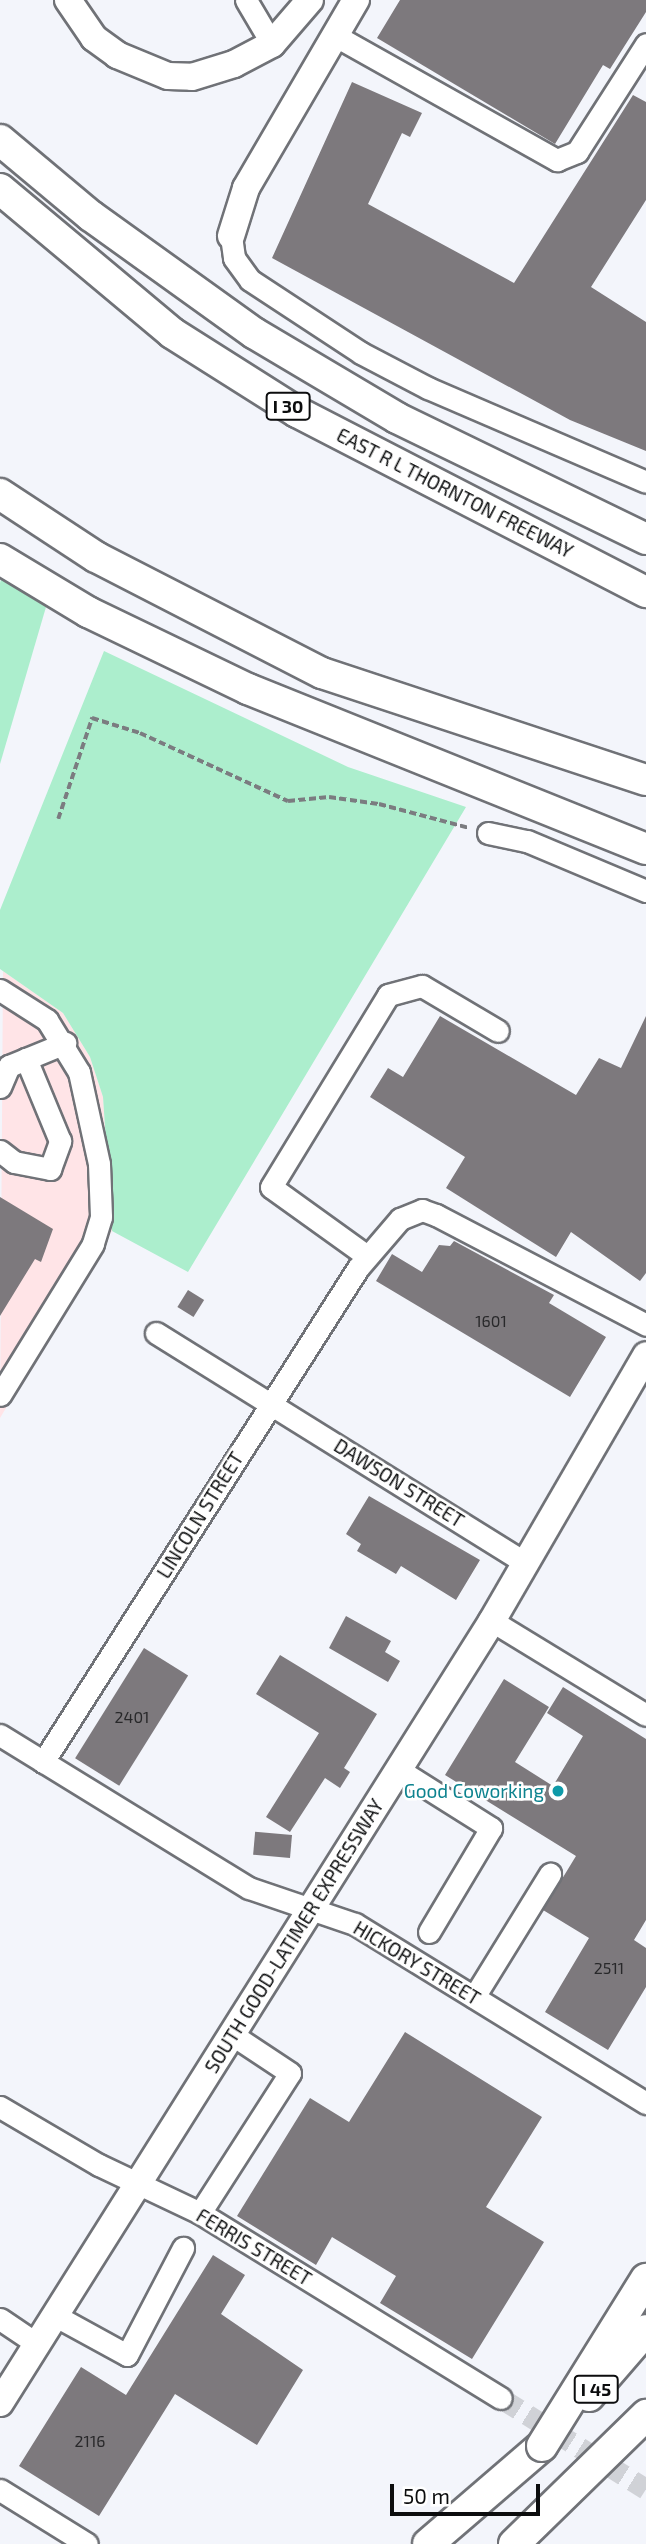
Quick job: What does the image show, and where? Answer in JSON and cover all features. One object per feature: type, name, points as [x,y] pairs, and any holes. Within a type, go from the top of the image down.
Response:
[{"type":"highway","points":[[0,140],[91,216],[254,333],[397,418],[646,539]]},
{"type":"highway","name":"EAST R L THORNTON FREEWAY","points":[[0,189],[172,333],[297,412],[646,592]]},
{"type":"highway","points":[[0,494],[96,557],[310,667],[388,696],[519,736],[646,780]]},
{"type":"highway","points":[[0,559],[88,612],[248,689],[646,849]]},
{"type":"highway","points":[[519,736],[646,761]]},
{"type":"highway","points":[[542,2446],[646,2280]]},
{"type":"highway","name":"I 45","points":[[428,2544],[542,2446],[646,2330]]},
{"type":"highway","name":"I 45","points":[[514,2544],[646,2415]]},
{"type":"main road","points":[[68,0],[94,38],[141,68],[169,76],[212,73],[272,44],[310,0]]},
{"type":"main road","points":[[231,236],[246,188],[356,0]]},
{"type":"main road","name":"SOUTH GOOD-LATIMER EXPRESSWAY","points":[[0,2403],[400,1770],[526,1563],[646,1355]]},
{"type":"street","points":[[246,0],[272,44]]},
{"type":"street","points":[[334,35],[557,160],[578,152],[646,44]]},
{"type":"street","points":[[231,236],[234,258],[250,280],[361,353],[428,388],[646,482]]},
{"type":"street","points":[[488,833],[527,841],[646,891]]},
{"type":"street","points":[[363,1262],[271,1187],[388,995],[422,986],[498,1031]]},
{"type":"street","points":[[0,990],[47,1020],[65,1043],[90,1112],[101,1217],[93,1244],[8,1364],[0,1395]]},
{"type":"street","points":[[0,1087],[9,1066],[65,1043]]},
{"type":"street","points":[[0,1151],[14,1162],[50,1169],[60,1141],[26,1059]]},
{"type":"street","name":"LINCOLN STREET","points":[[43,1762],[363,1262],[400,1219],[422,1210],[646,1325]]},
{"type":"street","name":"DAWSON STREET","points":[[156,1332],[526,1563]]},
{"type":"street","points":[[492,1620],[646,1715]]},
{"type":"street","name":"HICKORY STREET","points":[[0,1735],[249,1888],[424,1945],[474,1997],[646,2103]]},
{"type":"street","points":[[400,1770],[491,1828],[424,1945]]},
{"type":"street","points":[[474,1997],[550,1874]]},
{"type":"street","points":[[200,2213],[290,2073],[231,2035]]},
{"type":"street","name":"FERRIS STREET","points":[[0,2106],[136,2185],[200,2213],[501,2398]]},
{"type":"street","points":[[54,2315],[127,2356],[183,2248]]},
{"type":"street","points":[[0,2319],[37,2344]]},
{"type":"street","points":[[0,2490],[87,2544]]},
{"type":"path","points":[[58,819],[92,718],[140,733],[288,802],[329,797],[379,804],[488,833]]},
{"type":"shaded area","points":[[3,971],[63,1013],[90,1057],[103,1097],[112,1231],[0,1418]]},
{"type":"green space","points":[[1,579],[46,607],[0,764],[0,583]]},
{"type":"green space","points":[[104,651],[348,767],[466,807],[188,1272],[112,1231],[103,1097],[90,1057],[63,1013],[0,969],[0,910]]},
{"type":"building","points":[[400,0],[646,0],[646,12],[610,69],[603,65],[555,144],[377,38]]},
{"type":"building","points":[[352,82],[422,113],[410,137],[402,133],[368,204],[514,283],[633,95],[646,102],[646,200],[591,287],[646,322],[646,451],[570,420],[272,258]]},
{"type":"building","points":[[440,1016],[576,1095],[599,1058],[621,1068],[646,1016],[646,1273],[640,1281],[571,1232],[556,1257],[446,1188],[465,1157],[370,1097],[388,1068],[403,1077]]},
{"type":"building","points":[[0,1197],[53,1229],[41,1262],[35,1259],[0,1316]]},
{"type":"building","points":[[454,1241],[554,1295],[549,1303],[606,1337],[570,1397],[376,1281],[392,1254],[422,1272],[439,1245],[450,1246]]},
{"type":"building","points":[[188,1290],[204,1300],[194,1317],[177,1307]]},
{"type":"building","points":[[369,1496],[480,1560],[456,1600],[401,1566],[396,1574],[357,1551],[361,1544],[346,1534]]},
{"type":"building","points":[[346,1616],[391,1641],[385,1652],[400,1661],[388,1682],[329,1648]]},
{"type":"building","points":[[144,1648],[188,1676],[119,1786],[75,1758]]},
{"type":"building","points":[[280,1655],[377,1714],[344,1768],[350,1772],[340,1788],[325,1778],[290,1832],[266,1817],[319,1733],[256,1694]]},
{"type":"building","name":"Good Coworking","points":[[504,1679],[549,1707],[515,1762],[553,1786],[583,1736],[547,1713],[563,1687],[646,1739],[646,1920],[634,1940],[646,1948],[646,1987],[608,2050],[545,2012],[589,1938],[543,1910],[576,1856],[445,1775]]},
{"type":"building","points":[[255,1832],[292,1835],[290,1858],[253,1855]]},
{"type":"building","points":[[405,2032],[542,2117],[486,2207],[544,2242],[472,2359],[380,2303],[396,2276],[332,2237],[316,2265],[237,2216],[310,2098],[349,2122]]},
{"type":"building","points":[[213,2255],[245,2275],[221,2314],[303,2370],[257,2445],[175,2394],[99,2516],[19,2466],[81,2367],[126,2395]]},
{"type":"tunnel","points":[[501,2398],[646,2489]]},
{"type":"place","name":"Good Coworking","points":[[558,1791]]}]
